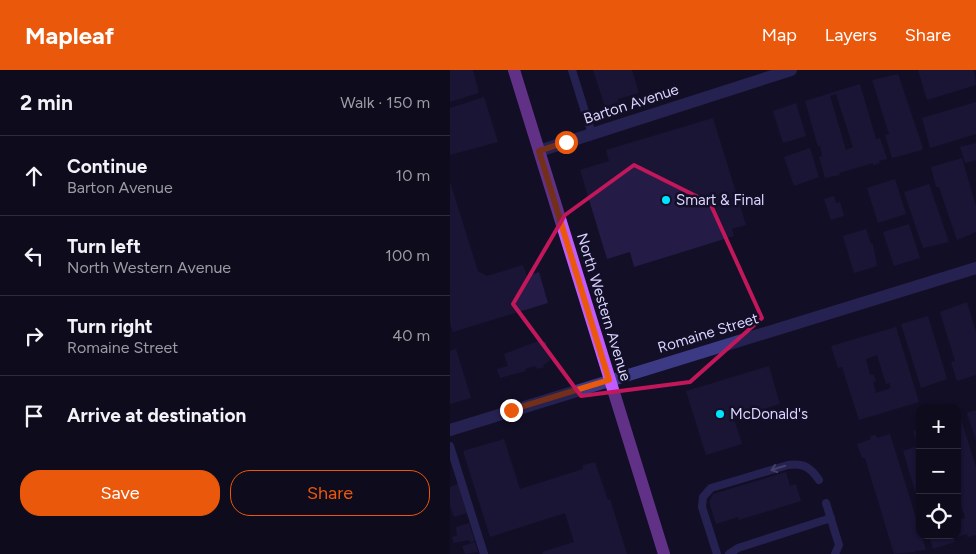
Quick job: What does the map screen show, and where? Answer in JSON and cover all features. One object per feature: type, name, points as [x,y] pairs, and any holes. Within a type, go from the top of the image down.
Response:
[{"type":"main road","name":"North Western Avenue","points":[[514,70],[664,554]]},
{"type":"street","name":"Barton Avenue","points":[[539,151],[791,70]]},
{"type":"street","name":"Romaine Street","points":[[450,430],[976,268]]},
{"type":"lane","points":[[572,70],[592,134]]},
{"type":"lane","points":[[450,446],[484,554]]},
{"type":"lane","points":[[717,554],[702,507],[703,497],[711,488],[788,465],[801,464],[811,468],[819,480]]},
{"type":"lane","points":[[826,503],[839,545],[835,554]]},
{"type":"lane","points":[[729,554],[738,548],[831,518]]},
{"type":"highlighted area","points":[[634,165],[710,203],[762,318],[690,382],[581,396],[513,304],[565,215]]},
{"type":"building","points":[[450,70],[473,70],[479,93],[450,102]]},
{"type":"building","points":[[593,70],[632,70],[639,93],[618,99],[619,102],[605,107]]},
{"type":"building","points":[[918,70],[974,70],[976,85],[927,100]]},
{"type":"building","points":[[898,74],[923,148],[922,150],[892,158],[885,135],[889,134],[872,80]]},
{"type":"building","points":[[860,84],[876,139],[880,138],[887,159],[879,161],[880,163],[873,165],[873,163],[839,173],[840,175],[825,178],[819,157],[822,156],[820,146],[818,147],[805,101]],"holes":[[[836,94],[853,147],[846,150],[830,96]]]},
{"type":"building","points":[[484,97],[498,142],[450,155],[450,108]]},
{"type":"building","points":[[976,102],[976,134],[930,148],[922,118]]},
{"type":"building","points":[[796,103],[806,136],[783,143],[773,111]]},
{"type":"building","points":[[713,118],[746,225],[732,229],[734,236],[634,267],[630,252],[607,259],[580,170],[609,161],[606,150]]},
{"type":"building","points":[[976,143],[976,160],[965,163],[960,147]]},
{"type":"building","points":[[810,148],[819,177],[794,186],[784,157]]},
{"type":"building","points":[[962,158],[976,206],[976,232],[957,240],[939,187],[936,187],[931,167]]},
{"type":"building","points":[[895,179],[906,214],[878,223],[867,188]]},
{"type":"building","points":[[450,182],[478,271],[487,276],[523,265],[527,276],[539,272],[548,303],[453,332],[450,323]]},
{"type":"building","points":[[929,184],[949,242],[923,248],[904,192]]},
{"type":"building","points":[[834,196],[836,203],[840,202],[844,216],[831,220],[824,199]]},
{"type":"building","points":[[909,224],[920,258],[894,266],[883,232]]},
{"type":"building","points":[[866,229],[871,244],[873,244],[877,266],[854,273],[843,236]]},
{"type":"building","points":[[967,302],[976,332],[976,375],[957,381],[951,362],[955,361],[940,312]]},
{"type":"building","points":[[928,316],[947,379],[921,388],[901,324]]},
{"type":"building","points":[[896,327],[919,402],[859,420],[842,367],[838,368],[831,346]],"holes":[[[877,355],[886,384],[889,383],[891,388],[876,393],[873,382],[876,381],[873,374],[870,375],[866,359]]]},
{"type":"building","points":[[538,341],[546,342],[546,349],[548,348],[550,354],[548,354],[551,360],[543,365],[544,367],[538,369],[535,366],[525,369],[526,371],[500,378],[497,369],[508,366],[504,354]]},
{"type":"building","points":[[456,349],[471,398],[450,404],[450,351]]},
{"type":"building","name":"McDonald's","points":[[769,366],[780,404],[734,418],[742,444],[706,455],[686,391]]},
{"type":"building","points":[[976,410],[976,440],[967,413]]},
{"type":"building","points":[[961,419],[976,467],[976,535],[968,537],[967,534],[961,536],[961,519],[965,518],[961,504]]},
{"type":"building","points":[[890,434],[916,518],[916,539],[923,539],[926,550],[915,551],[914,554],[913,552],[894,554],[865,458],[862,458],[857,444],[871,439],[870,436],[876,435],[877,438]]},
{"type":"building","points":[[504,439],[520,489],[583,469],[583,465],[595,462],[608,500],[610,499],[627,554],[543,554],[542,552],[574,542],[565,513],[490,537],[463,451]]},
{"type":"building","points":[[916,447],[916,494],[903,451]]},
{"type":"building","points":[[786,472],[790,486],[796,484],[801,501],[739,520],[738,517],[716,524],[709,502],[713,494]]},
{"type":"building","points":[[458,484],[467,513],[454,517],[450,506],[450,487]]},
{"type":"building","points":[[469,523],[475,541],[470,543],[469,540],[454,543],[452,537],[457,536],[456,527]]},
{"type":"building","points":[[930,539],[954,539],[955,542],[933,549]]},
{"type":"building","points":[[475,542],[478,552],[465,554],[462,546]]},
{"type":"place","name":"Smart & Final","points":[[666,200]]},
{"type":"place","name":"McDonald's","points":[[720,414]]},
{"type":"route","points":[[511,410],[609,380],[539,151],[566,142]]}]
